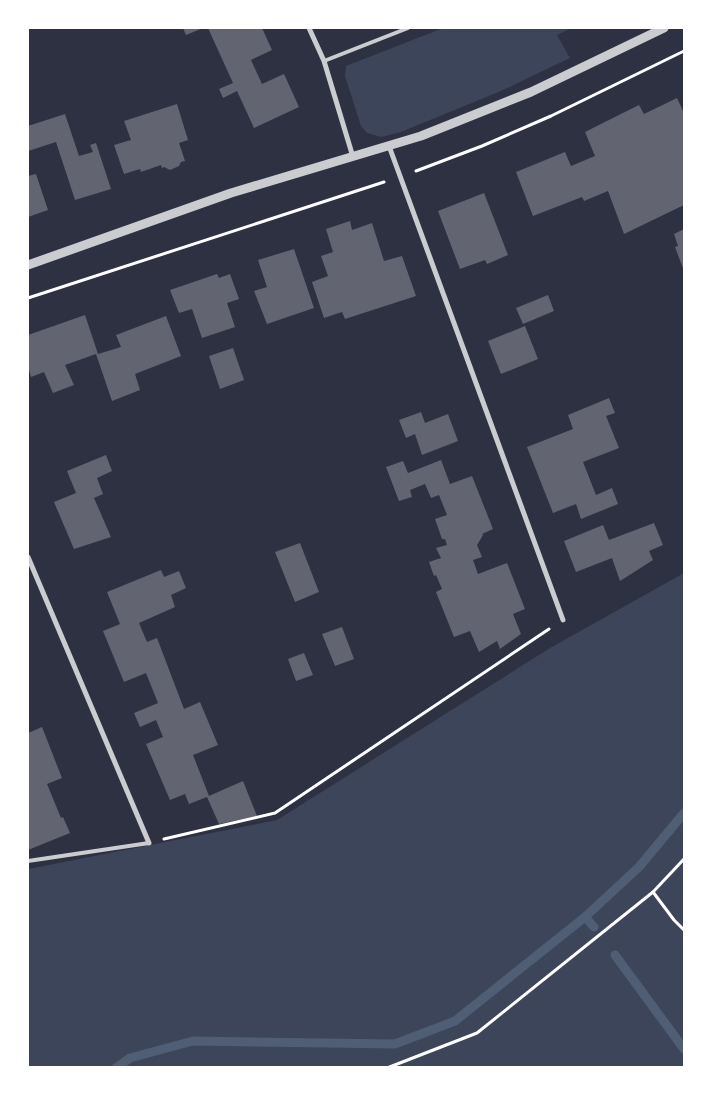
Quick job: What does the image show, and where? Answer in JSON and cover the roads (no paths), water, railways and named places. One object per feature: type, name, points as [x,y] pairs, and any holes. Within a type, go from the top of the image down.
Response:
[{"type":"street","points":[[309,28],[324,61],[353,157]]},
{"type":"street","points":[[28,265],[231,193],[421,136],[531,92],[664,28]]},
{"type":"street","points":[[389,146],[563,620]]},
{"type":"street","points":[[28,557],[149,842]]},
{"type":"lane","points":[[324,61],[408,28]]},
{"type":"lane","points":[[28,861],[149,842]]},
{"type":"waterway","points":[[116,1068],[130,1058],[193,1041],[395,1044],[455,1021],[585,917],[639,867],[684,813]]},
{"type":"waterway","points":[[585,917],[594,927]]},
{"type":"waterway","points":[[615,955],[684,1049]]}]
